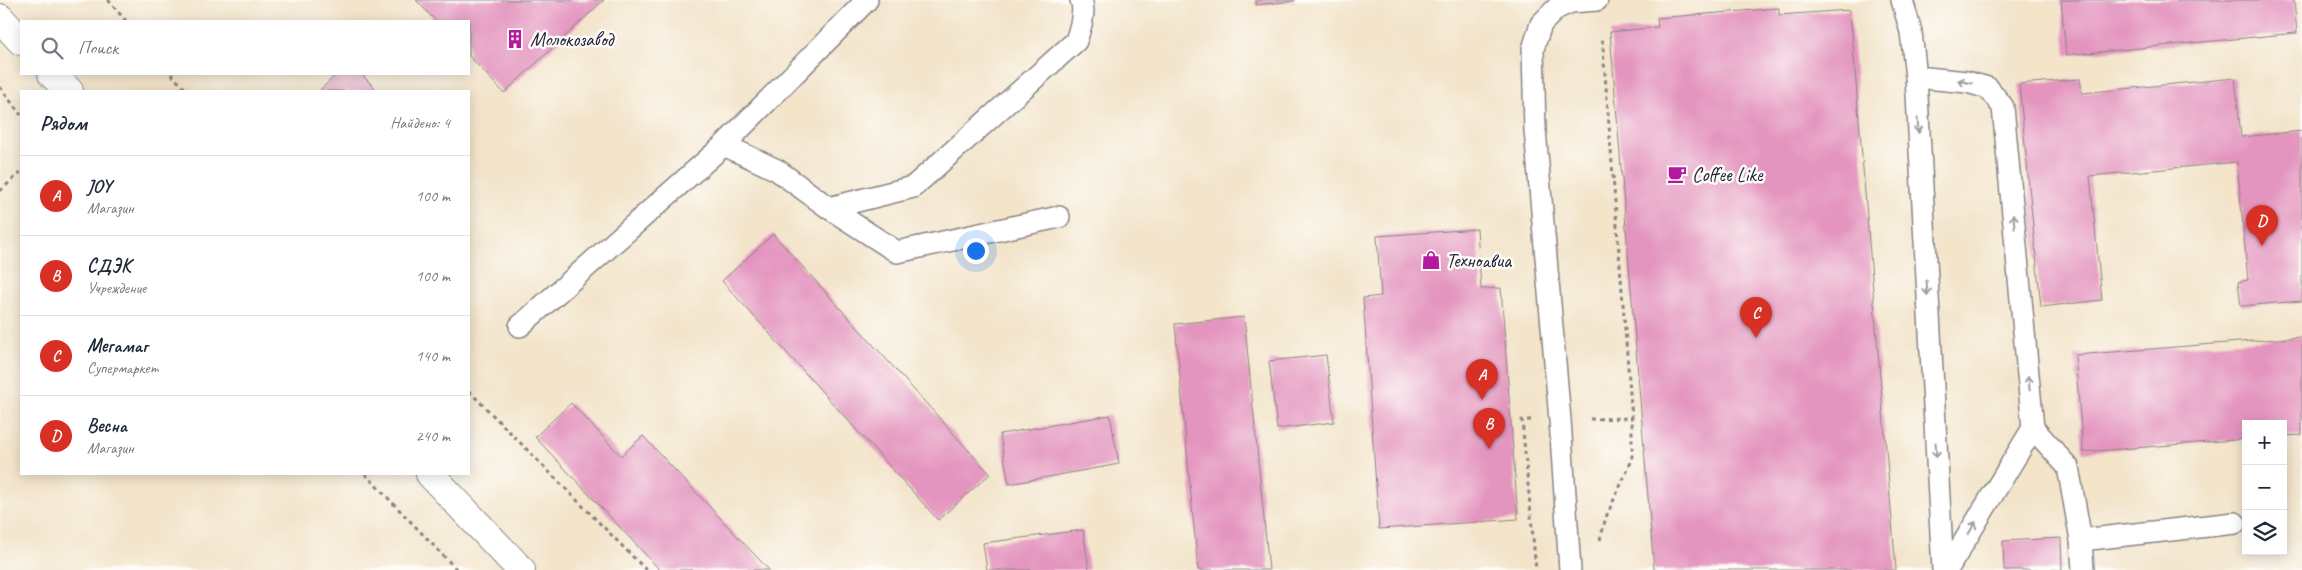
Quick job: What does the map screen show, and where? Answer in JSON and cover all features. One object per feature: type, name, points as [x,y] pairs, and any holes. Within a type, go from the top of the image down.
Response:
[{"type":"main road","points":[[0,18],[20,40]]},
{"type":"main road","points":[[53,75],[68,90]]},
{"type":"main road","points":[[431,475],[521,570]]},
{"type":"lane","points":[[520,326],[724,145],[867,0]]},
{"type":"lane","points":[[829,208],[913,188],[1076,41],[1081,24],[1082,4],[1080,0]]},
{"type":"lane","points":[[1570,570],[1559,410],[1535,130],[1533,49],[1541,24],[1557,8],[1571,1],[1597,0]]},
{"type":"lane","points":[[1902,0],[1911,32],[1916,77],[1943,570]]},
{"type":"lane","points":[[1916,77],[1967,82],[1988,88],[2003,107],[2033,428],[1947,570]]},
{"type":"lane","points":[[724,145],[777,170],[829,208],[897,252],[1059,218]]},
{"type":"lane","points":[[2033,428],[2068,467],[2081,540],[2083,570]]},
{"type":"lane","points":[[2081,540],[2235,523]]},
{"type":"path","points":[[108,0],[125,20]]},
{"type":"path","points":[[1599,544],[1606,518],[1632,460],[1630,398],[1602,36]]},
{"type":"path","points":[[172,75],[186,90]]},
{"type":"path","points":[[0,87],[20,114]]},
{"type":"path","points":[[0,191],[20,173]]},
{"type":"path","points":[[470,391],[646,570]]},
{"type":"path","points":[[366,475],[457,570]]},
{"type":"building","name":"Молокозавод","points":[[416,0],[604,0],[504,93],[470,57],[470,20],[435,20]]},
{"type":"building","points":[[1256,0],[1295,0],[1295,1],[1256,5]]},
{"type":"building","points":[[2061,0],[2294,0],[2297,33],[2066,55]]},
{"type":"building","points":[[1779,8],[1779,15],[1850,10],[1896,570],[1654,570],[1610,32],[1658,27],[1657,18]]},
{"type":"building","points":[[336,75],[362,75],[377,90],[320,90]]},
{"type":"building","points":[[2235,78],[2241,137],[2302,131],[2302,301],[2241,306],[2238,282],[2248,280],[2237,162],[2090,176],[2102,300],[2041,307],[2019,84],[2080,79],[2082,93]]},
{"type":"building","points":[[1477,229],[1481,289],[1501,288],[1518,519],[1379,529],[1363,298],[1381,296],[1377,236]]},
{"type":"building","points":[[773,234],[990,474],[938,520],[722,281]]},
{"type":"building","points":[[1244,317],[1269,570],[1198,570],[1175,324]]},
{"type":"building","points":[[2302,337],[2302,435],[2287,436],[2287,420],[2242,420],[2242,439],[2083,452],[2075,355]]},
{"type":"building","points":[[1326,355],[1334,422],[1277,429],[1269,361]]},
{"type":"building","points":[[571,403],[621,456],[643,436],[769,570],[660,570],[535,437]]},
{"type":"building","points":[[1110,415],[1119,464],[1009,484],[1000,434]]},
{"type":"building","points":[[1083,530],[1089,570],[987,570],[983,543]]},
{"type":"building","points":[[2061,538],[2062,570],[2004,570],[2003,541]]},
{"type":"place","name":"Молокозавод","points":[[515,39]]},
{"type":"place","name":"Coffee Like","points":[[1677,174]]},
{"type":"place","name":"Весна","points":[[2262,246]]},
{"type":"place","name":"Техноавиа","points":[[1431,260]]},
{"type":"place","name":"Мегамаг","points":[[1756,338]]},
{"type":"place","name":"JOY","points":[[1482,400]]},
{"type":"place","name":"СДЭК","points":[[1489,449]]}]
